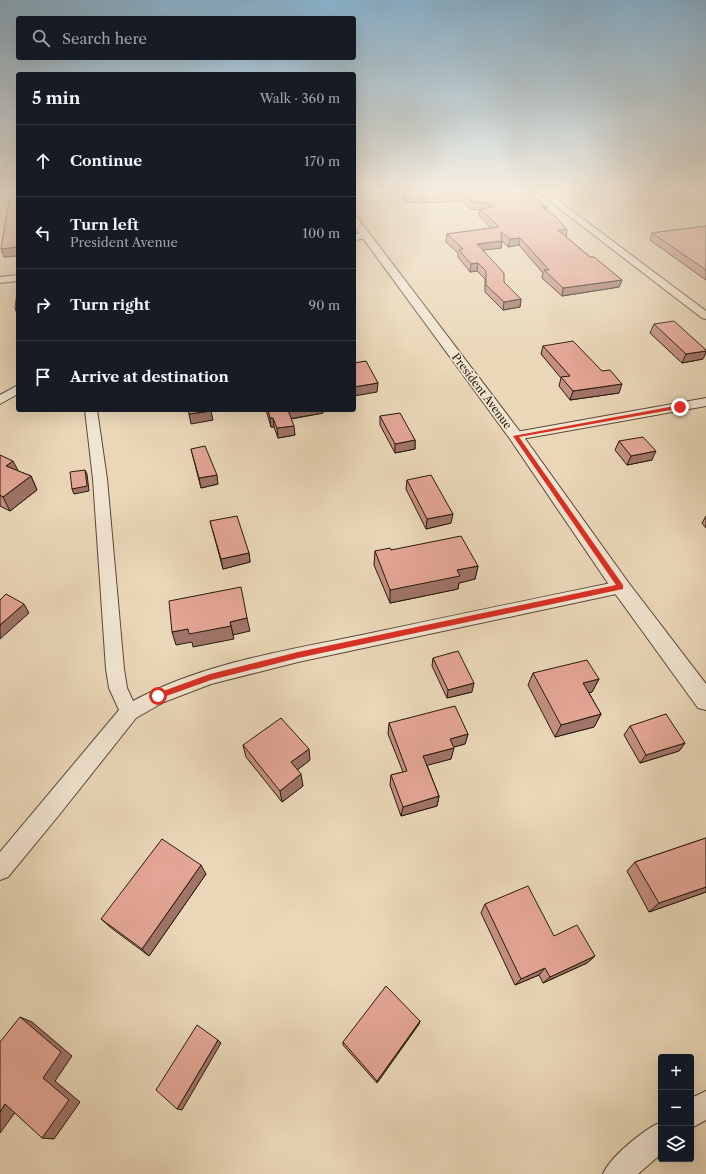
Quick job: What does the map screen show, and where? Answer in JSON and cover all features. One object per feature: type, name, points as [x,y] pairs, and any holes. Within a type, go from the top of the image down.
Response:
[{"type":"street","name":"President Avenue","points":[[366,244],[516,436],[621,587],[706,701]]},
{"type":"street","points":[[610,244],[706,316]]},
{"type":"street","points":[[0,280],[16,278]]},
{"type":"street","points":[[0,400],[16,390]]},
{"type":"street","points":[[516,436],[706,402]]},
{"type":"street","points":[[91,412],[100,479],[115,669],[118,688],[129,712]]},
{"type":"street","points":[[0,869],[52,808],[129,712],[158,696],[225,673],[298,655],[621,587]]},
{"type":"street","points":[[694,1112],[706,1104]]},
{"type":"street","points":[[618,1174],[658,1139]]},
{"type":"building","points":[[2,244],[16,244],[16,247],[1,249]]},
{"type":"building","points":[[457,244],[479,244],[477,244],[504,273],[504,282],[521,299],[504,302],[486,285],[486,271],[478,263],[471,264],[459,250],[463,249]]},
{"type":"building","points":[[525,244],[574,244],[590,257],[594,257],[622,280],[563,288],[544,270],[549,270]]},
{"type":"building","points":[[668,244],[706,244],[706,270]]},
{"type":"building","points":[[674,321],[706,351],[686,354],[654,324]]},
{"type":"building","points":[[573,341],[602,371],[610,370],[622,384],[573,391],[561,377],[570,376],[543,346]]},
{"type":"building","points":[[366,361],[378,383],[356,387],[356,363]]},
{"type":"building","points":[[188,412],[204,412],[189,414]]},
{"type":"building","points":[[268,412],[289,412],[294,426],[277,428],[273,418],[270,418]]},
{"type":"building","points":[[400,413],[415,440],[395,444],[380,416]]},
{"type":"building","points":[[643,437],[656,451],[631,456],[619,441]]},
{"type":"building","points":[[205,446],[217,475],[199,478],[191,449]]},
{"type":"building","points":[[0,455],[13,461],[6,466],[31,476],[3,497],[0,495]]},
{"type":"building","points":[[85,470],[87,486],[72,489],[70,472]]},
{"type":"building","points":[[431,475],[453,514],[427,519],[407,480]]},
{"type":"building","points":[[237,516],[249,553],[221,559],[210,521]]},
{"type":"building","points":[[461,536],[478,566],[457,570],[460,576],[390,590],[375,551],[390,548],[391,550]]},
{"type":"building","points":[[241,587],[247,618],[230,622],[231,626],[189,634],[188,629],[172,632],[169,601]]},
{"type":"building","points":[[6,594],[24,604],[0,625],[0,600]]},
{"type":"building","points":[[458,651],[474,683],[448,690],[433,658]]},
{"type":"building","points":[[587,660],[599,679],[583,683],[601,714],[561,725],[533,673]]},
{"type":"building","points":[[455,706],[468,734],[450,739],[454,748],[423,756],[439,796],[403,807],[391,775],[407,771],[389,723]]},
{"type":"building","points":[[666,714],[685,743],[646,755],[630,726]]},
{"type":"building","points":[[281,718],[309,749],[291,762],[301,774],[280,791],[243,745]]},
{"type":"building","points":[[706,838],[706,887],[659,903],[635,862]]},
{"type":"building","points":[[162,839],[201,865],[142,949],[101,919]]},
{"type":"building","points":[[528,886],[554,936],[577,925],[595,956],[550,977],[545,968],[521,979],[485,904]]},
{"type":"building","points":[[386,986],[420,1021],[377,1081],[343,1042]]},
{"type":"building","points":[[20,1017],[61,1052],[43,1078],[69,1100],[42,1138],[5,1104],[0,1112],[0,1042]]},
{"type":"building","points":[[197,1025],[218,1040],[177,1109],[156,1090]]},
{"type":"route","points":[[158,696],[210,677],[298,655],[621,587],[516,436],[680,407]]}]
